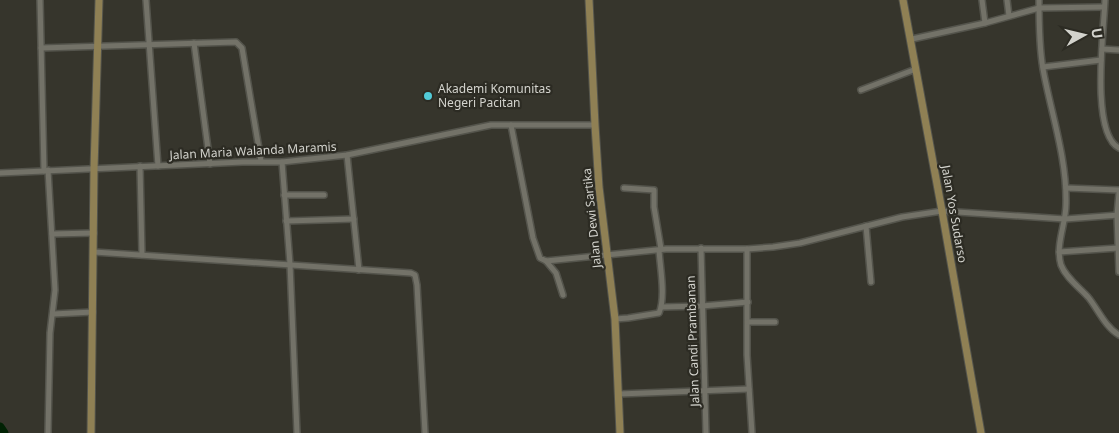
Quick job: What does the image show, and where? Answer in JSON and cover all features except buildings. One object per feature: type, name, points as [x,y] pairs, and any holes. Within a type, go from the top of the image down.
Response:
[{"type":"street","points":[[40,0],[46,170],[55,290],[50,334],[48,433]]},
{"type":"street","points":[[91,433],[94,169],[99,0]]},
{"type":"street","points":[[146,0],[158,166]]},
{"type":"street","name":"Jalan Dewi Sartika","points":[[589,0],[594,125],[615,319],[620,433]]},
{"type":"street","name":"Jalan Yos Sudarso","points":[[903,0],[912,39],[981,433]]},
{"type":"street","points":[[982,0],[985,22]]},
{"type":"street","points":[[1007,0],[1008,16]]},
{"type":"street","points":[[1039,0],[1042,67],[1062,159],[1066,188],[1065,218],[1059,252],[1061,264],[1067,276],[1087,297],[1108,327],[1119,335]]},
{"type":"street","points":[[1055,0],[1056,7]]},
{"type":"street","points":[[1105,0],[1101,60],[1102,113],[1109,135],[1119,148]]},
{"type":"street","points":[[912,39],[1039,8],[1104,7]]},
{"type":"street","points":[[41,48],[236,42],[242,48],[262,161]]},
{"type":"street","points":[[194,43],[210,164]]},
{"type":"street","points":[[1102,49],[1119,50]]},
{"type":"street","points":[[1042,67],[1101,60]]},
{"type":"street","points":[[862,90],[916,70]]},
{"type":"street","name":"Jalan Maria Walanda Maramis","points":[[0,173],[262,161],[282,162],[347,155],[491,125],[594,125]]},
{"type":"street","points":[[511,125],[533,238],[540,258],[546,260],[660,250],[701,248],[747,249],[800,243],[902,217],[942,211],[1065,218],[1118,215]]},
{"type":"street","points":[[347,155],[360,270]]},
{"type":"street","points":[[282,162],[290,264],[297,433]]},
{"type":"street","points":[[140,166],[142,255]]},
{"type":"street","points":[[615,319],[652,315],[659,313],[662,307],[660,250],[654,207],[654,190],[624,188]]},
{"type":"street","points":[[1066,188],[1119,191],[1119,272]]},
{"type":"street","points":[[284,195],[324,195]]},
{"type":"street","points":[[286,221],[354,219]]},
{"type":"street","points":[[866,226],[871,282]]},
{"type":"street","points":[[52,234],[94,233]]},
{"type":"street","name":"Jalan Candi Prambanan","points":[[701,248],[706,433]]},
{"type":"street","points":[[1059,252],[1118,248]]},
{"type":"street","points":[[747,249],[747,355],[752,433]]},
{"type":"street","points":[[94,252],[290,264],[410,273],[415,275],[425,433]]},
{"type":"street","points":[[546,260],[556,273],[563,295]]},
{"type":"street","points":[[662,307],[748,302]]},
{"type":"street","points":[[53,314],[93,312]]},
{"type":"street","points":[[748,322],[775,322]]},
{"type":"street","points":[[619,394],[749,388]]},
{"type":"waterway","points":[[0,427],[4,433]]},
{"type":"place","name":"Akademi Komunitas Negeri Pacitan","points":[[428,96]]}]
